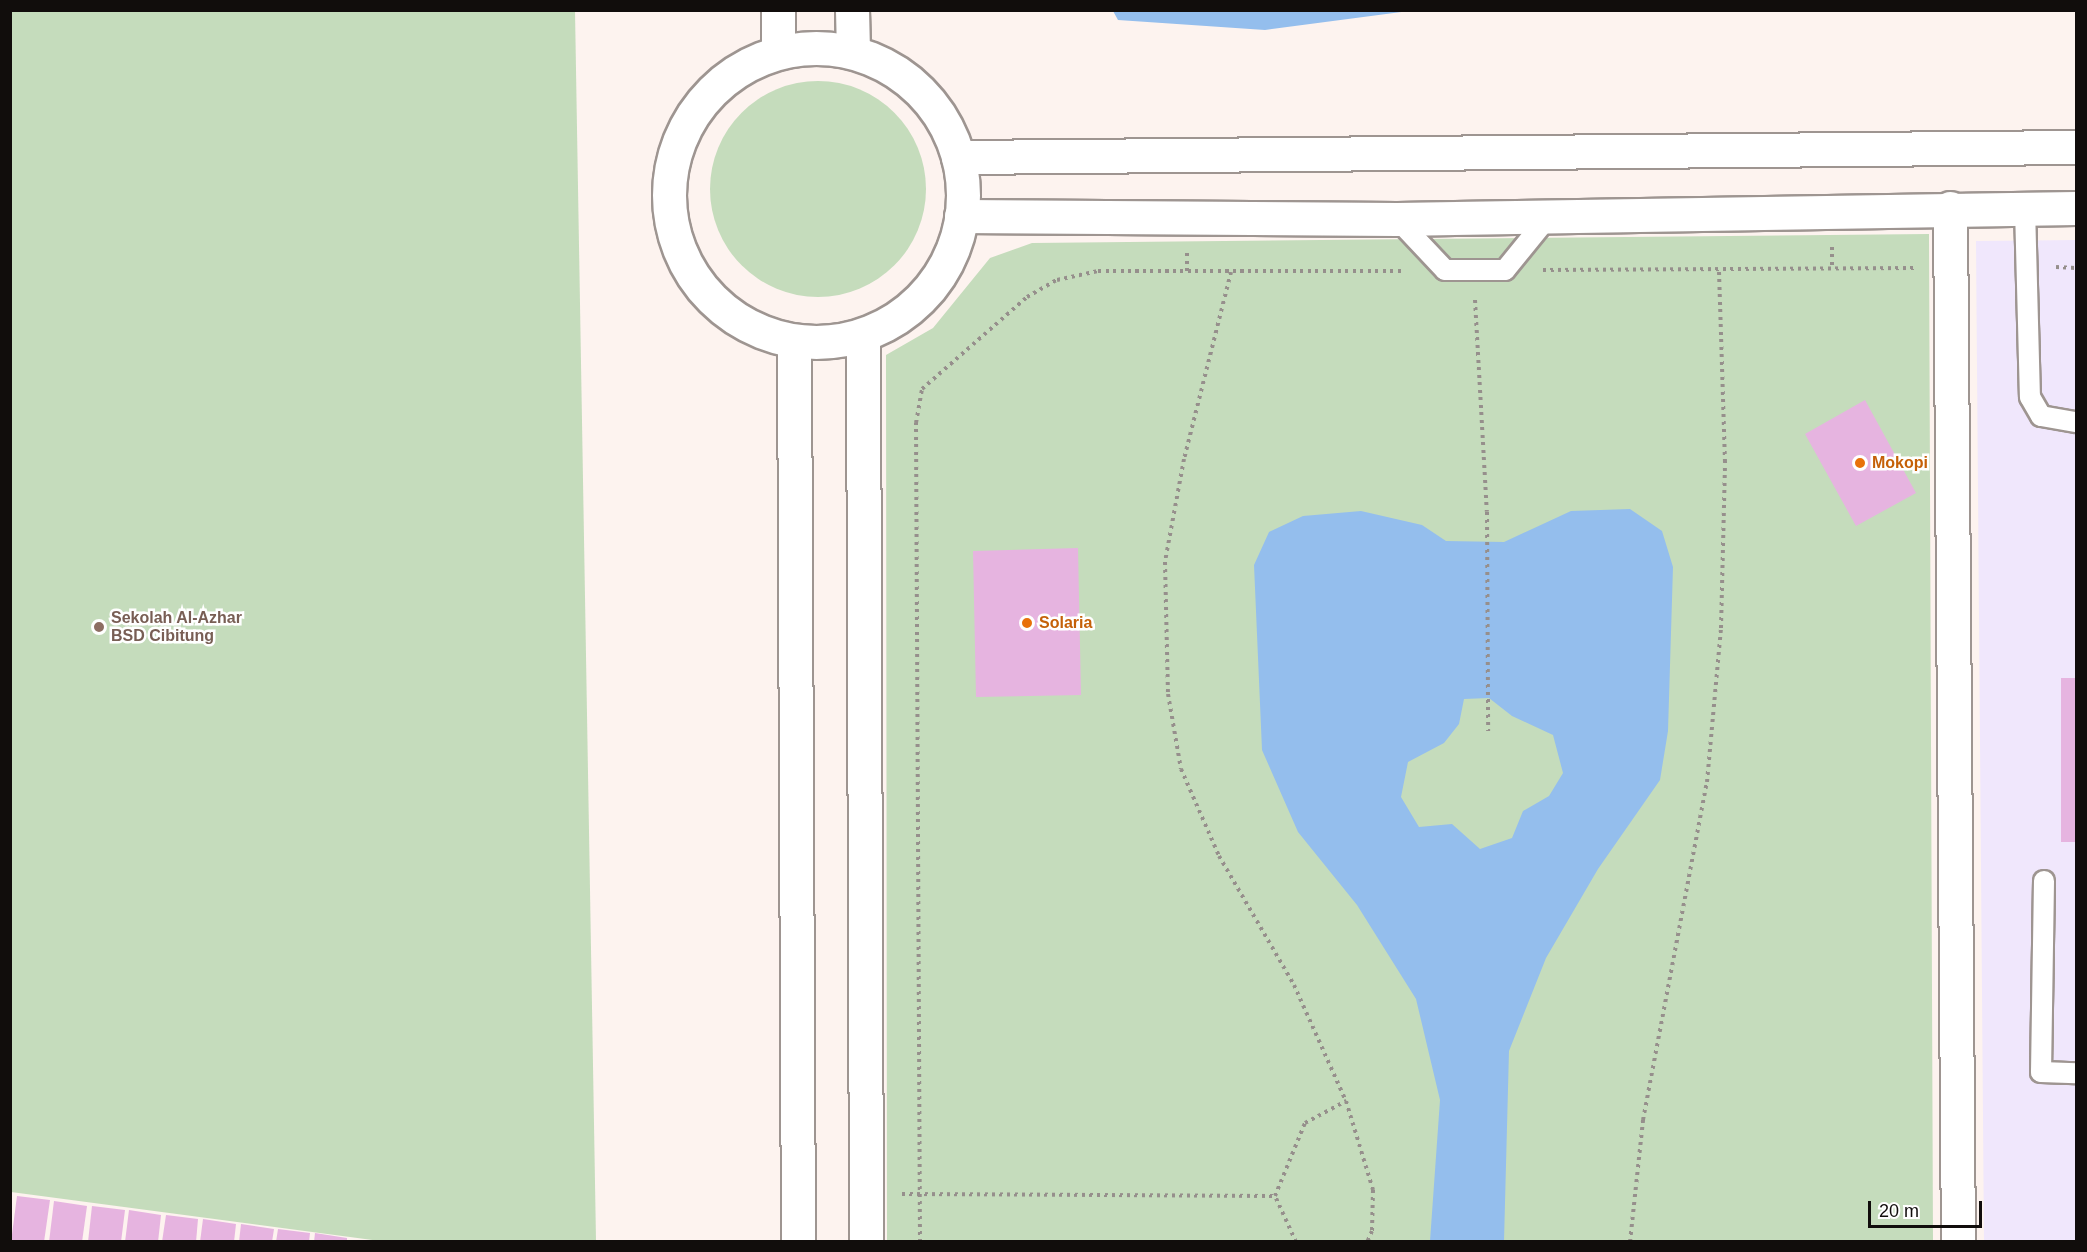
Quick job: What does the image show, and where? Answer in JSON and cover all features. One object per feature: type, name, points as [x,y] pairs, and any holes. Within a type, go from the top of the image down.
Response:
[{"type":"street","points":[[778,10],[778,52]]},
{"type":"street","points":[[852,10],[853,51]]},
{"type":"street","points":[[815,47],[853,51],[889,66],[920,89],[943,121],[958,157],[963,186],[961,216],[944,268],[910,309],[863,335],[829,342],[794,341],[758,331],[726,313],[701,286],[681,255],[671,219],[670,182],[677,147],[693,114],[716,87],[744,65],[778,52],[815,47]]},
{"type":"street","points":[[958,157],[2076,147]]},
{"type":"street","points":[[961,216],[1397,219],[1950,208],[2076,208]]},
{"type":"street","points":[[1950,208],[1959,1242]]},
{"type":"street","points":[[863,335],[866,1242]]},
{"type":"street","points":[[794,341],[798,1242]]},
{"type":"lane","points":[[2025,208],[2030,397],[2042,416],[2076,422]]},
{"type":"lane","points":[[1397,219],[1445,270],[1505,270],[1548,217]]},
{"type":"lane","points":[[2044,881],[2041,1072],[2076,1073]]},
{"type":"path","points":[[1505,270],[1951,268]]},
{"type":"path","points":[[1630,1242],[1643,1120],[1707,782],[1715,687],[1725,462],[1719,269]]},
{"type":"path","points":[[920,1242],[916,423],[922,389],[1027,297],[1057,280],[1098,271],[1445,270]]},
{"type":"path","points":[[1473,270],[1487,512],[1488,731]]},
{"type":"path","points":[[1231,272],[1184,459],[1165,562],[1168,694],[1180,769],[1220,856],[1294,985],[1346,1101],[1373,1190],[1371,1231],[1367,1242]]},
{"type":"path","points":[[1296,1242],[1275,1196],[1305,1122],[1346,1101]]},
{"type":"path","points":[[866,1193],[1275,1196]]},
{"type":"shaded area","points":[[2076,240],[2076,1241],[1984,1241],[1976,241]]},
{"type":"green space","points":[[11,10],[575,11],[596,1241],[380,1241],[11,1192]]},
{"type":"green space","points":[[807,81],[829,81],[849,85],[869,93],[895,112],[914,138],[922,158],[926,189],[922,220],[914,240],[895,266],[869,285],[849,293],[829,297],[807,297],[787,293],[767,285],[749,273],[734,258],[722,240],[714,220],[710,200],[710,178],[714,158],[722,138],[734,120],[749,105],[767,93],[787,85]]},
{"type":"green space","points":[[1929,234],[1933,1241],[887,1241],[886,355],[933,328],[990,258],[1032,243]]},
{"type":"water","points":[[1113,11],[1409,11],[1265,30],[1118,20]]},
{"type":"water","points":[[1630,509],[1662,531],[1673,567],[1668,731],[1660,780],[1598,869],[1546,958],[1509,1051],[1504,1241],[1430,1241],[1440,1100],[1416,999],[1357,905],[1298,832],[1262,750],[1254,565],[1269,532],[1303,516],[1361,511],[1422,525],[1446,541],[1504,542],[1571,511]],"holes":[[[1489,698],[1512,716],[1553,735],[1563,773],[1549,796],[1523,811],[1512,838],[1480,849],[1452,824],[1419,827],[1401,797],[1408,762],[1444,743],[1459,724],[1464,699]]]},
{"type":"building","name":"Mokopi","points":[[1865,400],[1916,493],[1856,526],[1805,434]]},
{"type":"building","name":"Solaria","points":[[1078,548],[1081,695],[976,697],[973,551]]},
{"type":"building","points":[[2061,678],[2076,678],[2076,842],[2061,842]]},
{"type":"building","points":[[17,1196],[50,1200],[44,1242],[11,1242]]},
{"type":"building","points":[[54,1201],[87,1206],[82,1242],[49,1242]]},
{"type":"building","points":[[92,1206],[125,1210],[121,1242],[88,1242]]},
{"type":"building","points":[[129,1210],[161,1215],[158,1242],[125,1242]]},
{"type":"building","points":[[166,1215],[198,1219],[196,1242],[162,1242]]},
{"type":"building","points":[[203,1219],[236,1224],[234,1242],[200,1242]]},
{"type":"building","points":[[241,1224],[274,1229],[272,1242],[239,1242]]},
{"type":"building","points":[[278,1229],[310,1233],[309,1242],[276,1242]]},
{"type":"building","points":[[315,1233],[347,1238],[347,1242],[314,1242]]},
{"type":"place","name":"Mokopi","points":[[1860,463]]},
{"type":"place","name":"Solaria","points":[[1027,623]]},
{"type":"place","name":"Sekolah Al-Azhar BSD Cibitung","points":[[99,627]]}]
